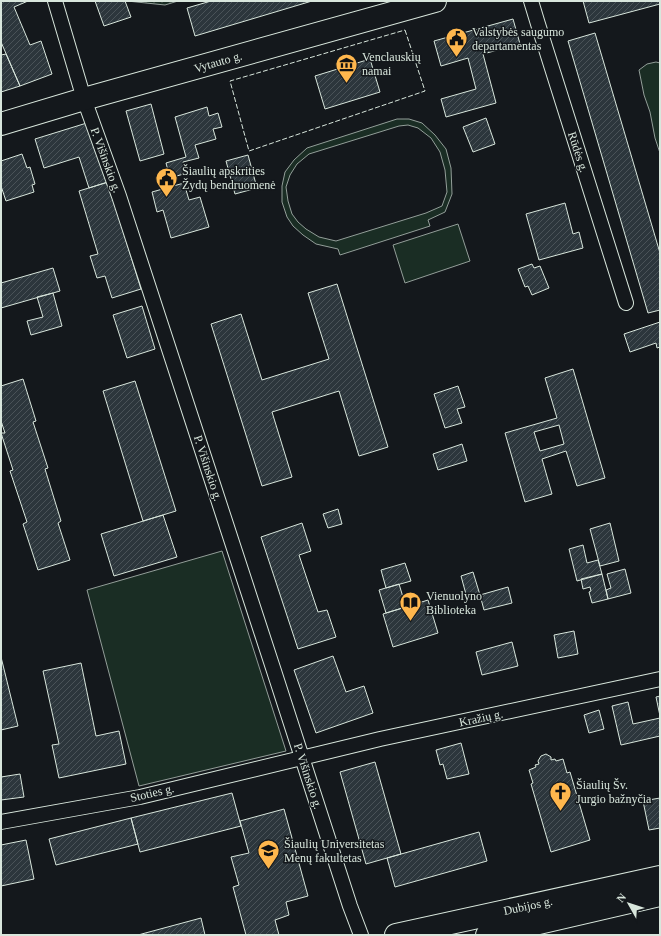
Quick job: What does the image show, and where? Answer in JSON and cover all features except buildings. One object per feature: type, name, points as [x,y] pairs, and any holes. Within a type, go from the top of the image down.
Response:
[{"type":"main road","name":"Vytauto g.","points":[[1,124],[84,99],[435,1]]},
{"type":"main road","name":"Dubijos g.","points":[[396,935],[660,877]]},
{"type":"main road","name":"Dubijos g.","points":[[487,935],[660,895]]},
{"type":"street","name":"P. Višinskio g.","points":[[55,1],[84,99],[119,196],[350,906],[361,935]]},
{"type":"street","name":"Rūdės g.","points":[[531,1],[626,303]]},
{"type":"street","name":"Kražių g.","points":[[302,758],[380,739],[660,679]]},
{"type":"street","name":"Stoties g.","points":[[1,822],[140,797],[302,758]]},
{"type":"green space","points":[[127,1],[178,1],[165,5]]},
{"type":"green space","points":[[656,62],[660,63],[660,153],[655,138],[650,112],[644,95],[639,70],[647,64]]},
{"type":"green space","points":[[397,119],[409,119],[422,123],[435,135],[446,149],[451,168],[452,194],[445,212],[428,220],[430,226],[340,255],[338,249],[316,244],[293,226],[287,217],[282,202],[282,186],[285,172],[294,160],[307,148]],"holes":[[[408,125],[418,128],[431,138],[440,152],[445,170],[447,192],[442,206],[426,213],[336,241],[319,237],[306,229],[292,214],[286,187],[290,175],[297,164],[309,154],[399,126]]]},
{"type":"green space","points":[[458,224],[470,261],[405,283],[393,245]]},
{"type":"green space","points":[[222,551],[286,751],[139,786],[87,590]]},
{"type":"fence","points":[[405,30],[425,91],[249,151],[230,81],[405,30]]},
{"type":"place","name":"Valstybės saugumo departamentas","points":[[456,58]]},
{"type":"place","name":"Venclauskių namai","points":[[347,84]]},
{"type":"place","name":"Šiaulių apskrities Žydų bendruomenė","points":[[166,198]]},
{"type":"place","name":"Vienuolyno Biblioteka","points":[[411,622]]},
{"type":"place","name":"Šiaulių Šv. Jurgio bažnyčia","points":[[560,812]]},
{"type":"place","name":"Šiaulių Universitetas Menų fakultetas","points":[[268,870]]}]
